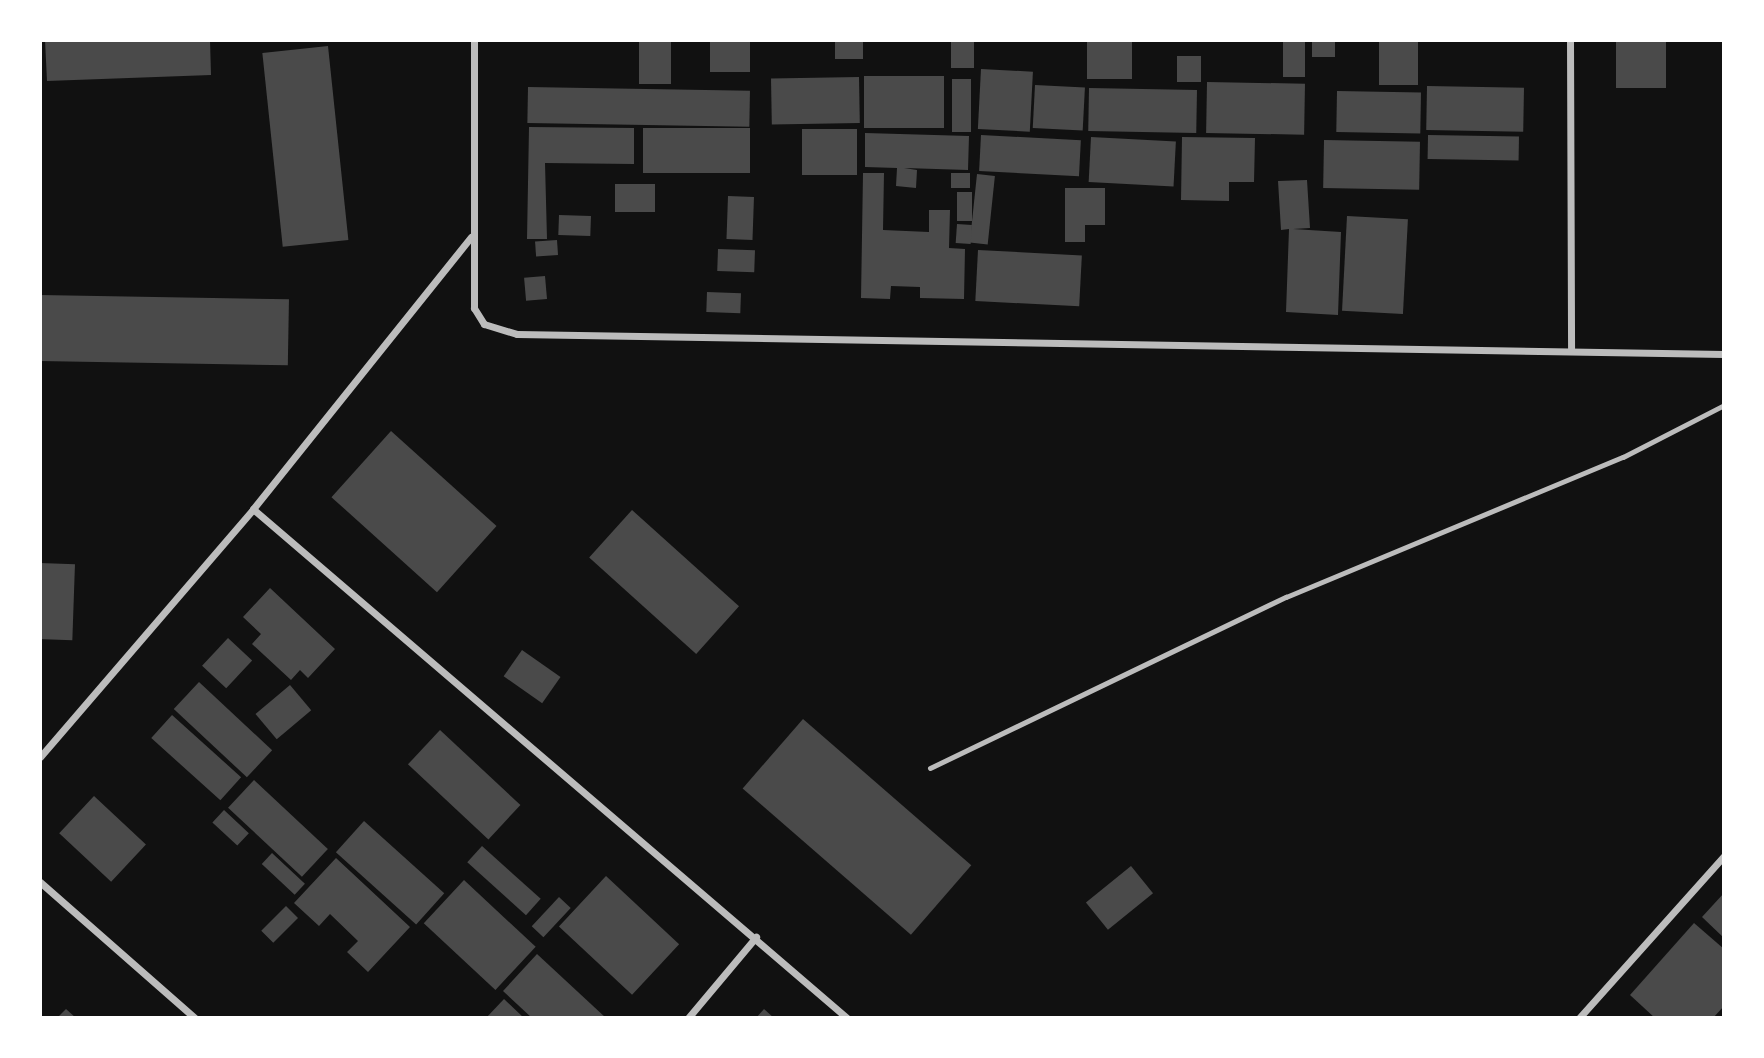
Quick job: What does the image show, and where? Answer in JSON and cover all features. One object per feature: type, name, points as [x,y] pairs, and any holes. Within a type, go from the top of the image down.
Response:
[{"type":"street","points":[[474,40],[474,308],[484,324],[517,334],[1724,354]]},
{"type":"street","points":[[1570,40],[1571,351]]},
{"type":"street","points":[[40,757],[253,509],[472,237]]},
{"type":"street","points":[[253,509],[756,937],[847,1018]]},
{"type":"street","points":[[1579,1018],[1724,856]]},
{"type":"street","points":[[40,882],[195,1018]]},
{"type":"street","points":[[688,1018],[756,937]]},
{"type":"lane","points":[[930,768],[1286,597],[1623,457],[1724,405]]},
{"type":"building","points":[[45,40],[210,40],[211,75],[47,81]]},
{"type":"building","points":[[639,40],[671,40],[671,84],[639,84]]},
{"type":"building","points":[[710,40],[750,40],[750,72],[710,72]]},
{"type":"building","points":[[835,40],[863,40],[863,59],[835,59]]},
{"type":"building","points":[[951,40],[974,40],[974,68],[951,68]]},
{"type":"building","points":[[1087,40],[1132,40],[1132,79],[1087,79]]},
{"type":"building","points":[[1283,40],[1305,40],[1305,77],[1283,77]]},
{"type":"building","points":[[1312,40],[1335,40],[1335,57],[1312,57]]},
{"type":"building","points":[[1379,40],[1418,40],[1418,85],[1379,85]]},
{"type":"building","points":[[1616,40],[1666,40],[1666,88],[1616,88]]},
{"type":"building","points":[[328,46],[348,240],[283,247],[262,53]]},
{"type":"building","points":[[1177,56],[1201,56],[1201,82],[1177,82]]},
{"type":"building","points":[[981,69],[1033,72],[1030,132],[978,129]]},
{"type":"building","points":[[864,76],[944,76],[944,128],[864,128]]},
{"type":"building","points":[[859,77],[860,123],[772,125],[771,79]]},
{"type":"building","points":[[952,79],[971,79],[971,132],[952,132]]},
{"type":"building","points":[[1207,82],[1305,84],[1304,135],[1206,133]]},
{"type":"building","points":[[1035,85],[1085,88],[1083,131],[1033,128]]},
{"type":"building","points":[[1427,86],[1524,88],[1523,132],[1426,130]]},
{"type":"building","points":[[528,87],[750,91],[749,127],[527,123]]},
{"type":"building","points":[[1089,88],[1197,90],[1196,133],[1088,131]]},
{"type":"building","points":[[1337,91],[1421,92],[1420,133],[1336,132]]},
{"type":"building","points":[[529,127],[634,128],[634,164],[545,163],[547,239],[527,239]]},
{"type":"building","points":[[643,128],[750,128],[750,173],[643,173]]},
{"type":"building","points":[[802,129],[857,129],[857,175],[802,175]]},
{"type":"building","points":[[865,133],[969,136],[968,170],[904,168],[917,170],[916,188],[896,186],[897,168],[865,167]]},
{"type":"building","points":[[981,135],[1081,140],[1079,176],[979,171]]},
{"type":"building","points":[[1428,135],[1519,137],[1519,161],[1428,159]]},
{"type":"building","points":[[1091,137],[1176,141],[1174,186],[1089,182]]},
{"type":"building","points":[[1182,137],[1255,138],[1254,182],[1229,182],[1229,201],[1181,200]]},
{"type":"building","points":[[1324,140],[1420,142],[1419,190],[1323,188]]},
{"type":"building","points":[[863,173],[884,173],[883,230],[929,232],[929,210],[950,210],[949,248],[965,249],[964,299],[920,298],[920,287],[891,286],[890,299],[861,298]]},
{"type":"building","points":[[951,173],[970,173],[970,188],[951,188]]},
{"type":"building","points":[[977,174],[995,176],[988,245],[970,243]]},
{"type":"building","points":[[1307,180],[1310,228],[1293,229],[1341,232],[1338,315],[1286,312],[1289,229],[1281,230],[1278,181]]},
{"type":"building","points":[[615,184],[655,184],[655,212],[615,212]]},
{"type":"building","points":[[1065,188],[1105,188],[1105,225],[1085,225],[1085,242],[1065,242]]},
{"type":"building","points":[[957,192],[972,192],[972,221],[957,221]]},
{"type":"building","points":[[728,196],[754,197],[752,240],[726,239]]},
{"type":"building","points":[[559,215],[591,216],[590,236],[558,235]]},
{"type":"building","points":[[1347,216],[1408,219],[1403,314],[1342,311]]},
{"type":"building","points":[[957,224],[972,225],[971,244],[956,243]]},
{"type":"building","points":[[557,240],[558,255],[536,256],[535,242]]},
{"type":"building","points":[[718,249],[755,250],[754,272],[717,271]]},
{"type":"building","points":[[978,250],[1082,255],[1079,306],[975,301]]},
{"type":"building","points":[[545,276],[547,299],[526,301],[524,278]]},
{"type":"building","points":[[707,292],[741,293],[740,313],[706,312]]},
{"type":"building","points":[[40,295],[289,299],[288,365],[40,361]]},
{"type":"building","points":[[391,431],[497,526],[437,592],[331,497]]},
{"type":"building","points":[[632,510],[739,606],[696,654],[589,558]]},
{"type":"building","points":[[40,563],[75,564],[72,640],[40,639]]},
{"type":"building","points":[[270,588],[335,649],[308,678],[300,670],[291,680],[252,644],[261,634],[243,617]]},
{"type":"building","points":[[228,638],[252,661],[226,688],[202,666]]},
{"type":"building","points":[[522,650],[561,677],[542,703],[504,676]]},
{"type":"building","points":[[199,682],[272,750],[247,777],[174,709]]},
{"type":"building","points":[[290,685],[311,710],[277,739],[256,714]]},
{"type":"building","points":[[172,715],[241,777],[220,800],[151,738]]},
{"type":"building","points":[[803,719],[971,865],[911,935],[743,788]]},
{"type":"building","points":[[440,730],[520,805],[488,839],[408,764]]},
{"type":"building","points":[[254,780],[328,849],[302,877],[228,808]]},
{"type":"building","points":[[94,796],[146,844],[111,882],[59,833]]},
{"type":"building","points":[[224,810],[249,833],[237,846],[212,822]]},
{"type":"building","points":[[364,821],[444,893],[416,924],[336,852]]},
{"type":"building","points":[[482,846],[541,899],[526,915],[467,862]]},
{"type":"building","points":[[272,853],[305,884],[295,895],[262,864]]},
{"type":"building","points":[[336,858],[410,927],[368,972],[347,952],[358,941],[330,914],[319,926],[294,903]]},
{"type":"building","points":[[1131,866],[1153,893],[1108,930],[1086,903]]},
{"type":"building","points":[[606,876],[679,944],[632,995],[559,926]]},
{"type":"building","points":[[464,880],[536,947],[495,990],[424,923]]},
{"type":"building","points":[[1724,893],[1724,938],[1702,917]]},
{"type":"building","points":[[559,897],[571,908],[543,937],[532,926]]},
{"type":"building","points":[[286,906],[298,918],[273,943],[261,931]]},
{"type":"building","points":[[1694,923],[1724,949],[1724,1006],[1713,1018],[1655,1018],[1630,995]]},
{"type":"building","points":[[537,954],[606,1018],[532,1018],[503,991]]},
{"type":"building","points":[[504,999],[524,1018],[486,1018]]},
{"type":"building","points":[[66,1009],[76,1018],[57,1018]]},
{"type":"building","points":[[764,1009],[774,1018],[756,1018]]}]
